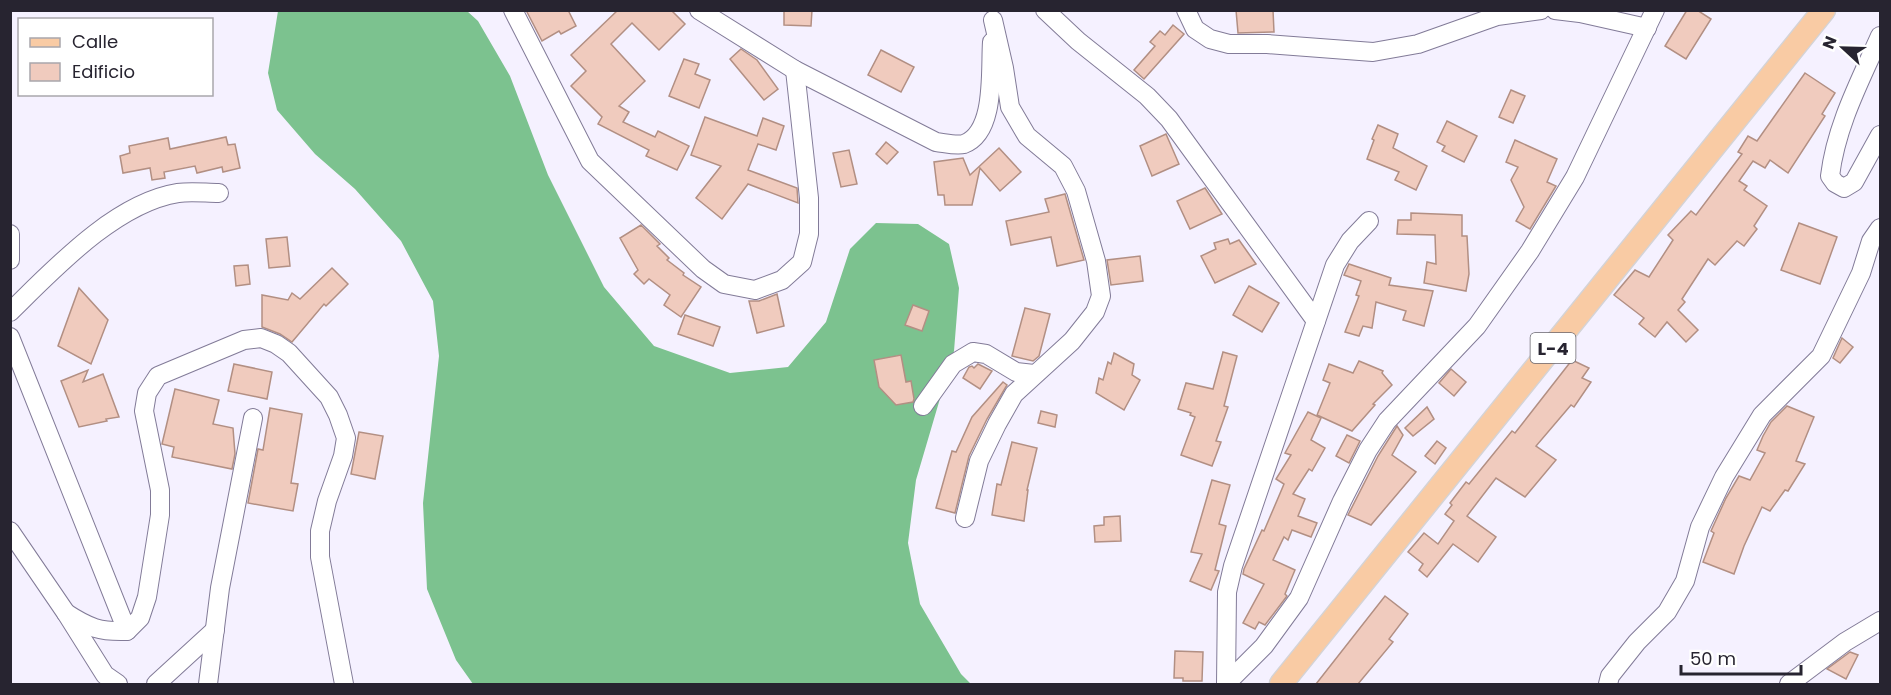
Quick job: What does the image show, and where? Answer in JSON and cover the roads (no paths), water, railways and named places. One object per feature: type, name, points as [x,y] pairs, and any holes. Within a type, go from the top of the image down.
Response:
[{"type":"main road","name":"L-4","points":[[1281,684],[1824,10]]},
{"type":"street","points":[[513,10],[590,161],[703,269],[724,284],[755,290],[782,280],[802,262],[809,234],[808,198],[795,70]]},
{"type":"street","points":[[699,10],[795,70],[936,142],[962,145],[976,138],[987,119],[993,15]]},
{"type":"street","points":[[717,10],[750,42]]},
{"type":"street","points":[[1045,10],[1087,49],[1147,96],[1169,119],[1316,321]]},
{"type":"street","points":[[1186,10],[1195,29],[1210,39],[1229,44],[1267,44],[1373,52],[1418,44],[1497,16],[1541,10]]},
{"type":"street","points":[[1555,10],[1580,13],[1647,28]]},
{"type":"street","points":[[1226,684],[1264,646],[1299,598],[1342,501],[1368,450],[1388,421],[1477,326],[1530,251],[1575,177],[1655,10]]},
{"type":"street","points":[[965,518],[979,461],[1014,394],[1072,340],[1095,312],[1101,296],[1096,261],[1076,191],[1064,166],[1027,136],[1010,107],[993,15]]},
{"type":"street","points":[[1881,36],[1856,90],[1833,150],[1830,176],[1835,183],[1844,188],[1854,182],[1881,135]]},
{"type":"street","points":[[10,312],[74,249],[113,221],[148,202],[178,193],[219,194]]},
{"type":"street","points":[[1226,684],[1227,592],[1233,566],[1335,265],[1350,241],[1369,220]]},
{"type":"street","points":[[1608,684],[1610,676],[1637,642],[1667,612],[1685,581],[1700,527],[1724,477],[1762,415],[1821,356],[1861,273],[1871,241],[1881,228]]},
{"type":"street","points":[[10,234],[10,260]]},
{"type":"street","points":[[10,337],[127,631]]},
{"type":"street","points":[[66,613],[86,626],[106,632],[127,631],[140,618],[147,597],[160,515],[160,490],[144,411],[147,393],[158,376],[244,340],[261,338],[289,353],[330,397],[346,438],[343,456],[327,501],[320,531],[320,557],[344,684]]},
{"type":"street","points":[[923,406],[953,364],[972,352],[986,354],[1016,372],[1034,374]]},
{"type":"street","points":[[208,684],[230,532],[253,418]]},
{"type":"street","points":[[10,531],[105,675],[118,684]]},
{"type":"street","points":[[1789,684],[1845,642],[1881,621]]},
{"type":"street","points":[[156,684],[215,630]]}]
